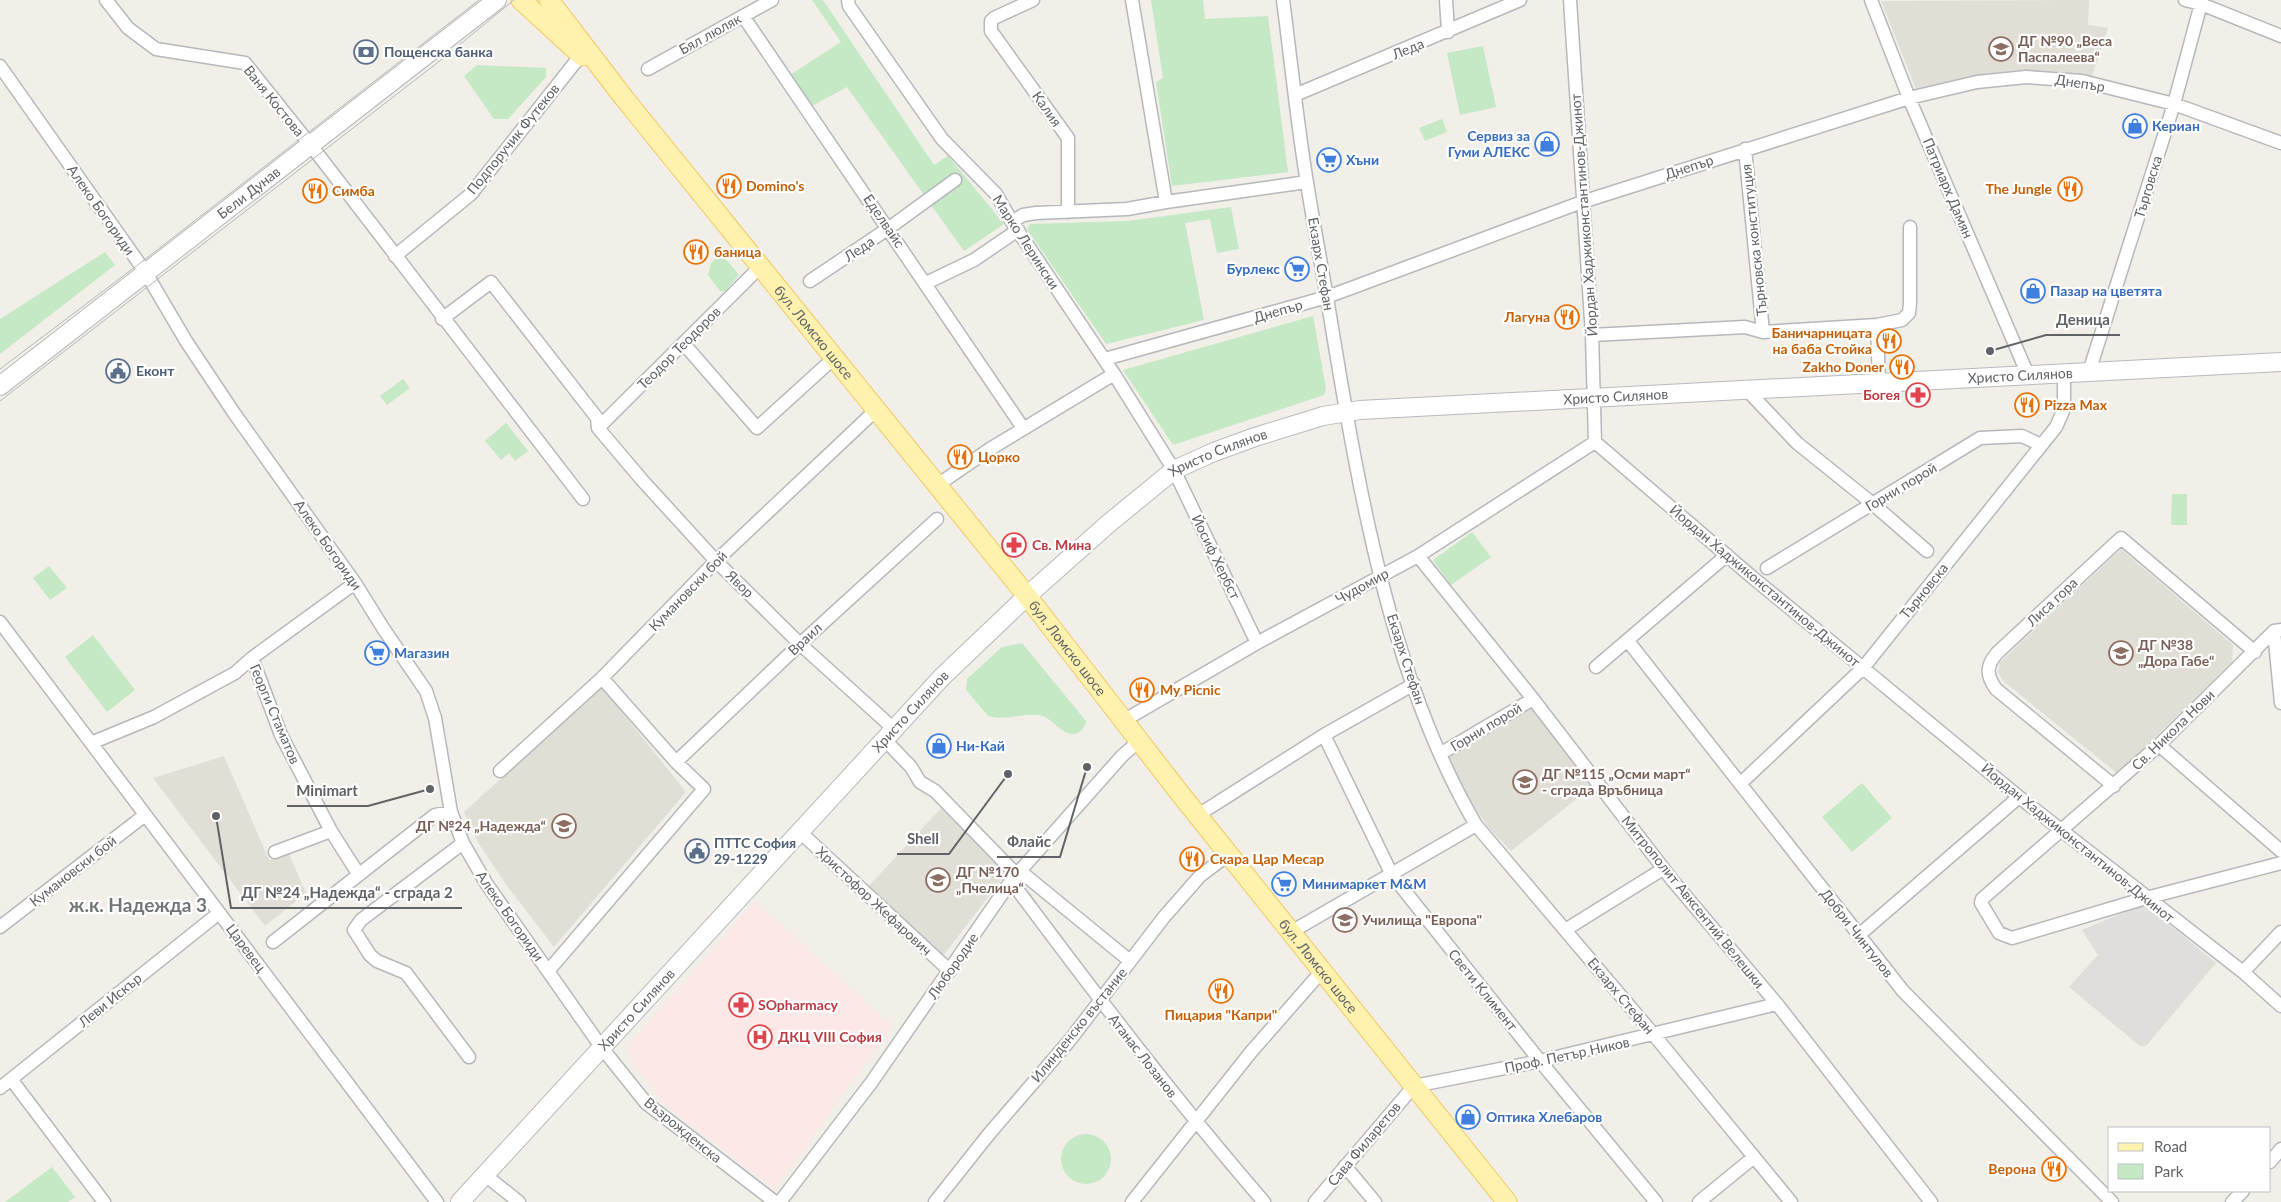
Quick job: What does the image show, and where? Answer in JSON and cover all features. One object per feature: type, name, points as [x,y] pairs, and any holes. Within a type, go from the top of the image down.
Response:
[{"type":"main road","name":"бул. Ломско шосе","points":[[521,0],[581,55],[624,98]]},
{"type":"main road","name":"бул. Ломско шосе","points":[[549,0],[624,98],[936,486],[1027,596],[1123,721],[1507,1202]]},
{"type":"street","name":"Ваня Костова","points":[[106,0],[128,28],[156,48],[245,63],[582,499]]},
{"type":"street","name":"Бели Дунав","points":[[0,386],[497,0]]},
{"type":"street","name":"Бял люляк","points":[[648,69],[772,0]]},
{"type":"street","name":"Марко Лерински","points":[[848,0],[849,6],[942,139],[996,194],[1015,226],[1114,374],[1174,470]]},
{"type":"street","name":"Калия","points":[[1033,0],[994,18],[991,21],[991,31],[1068,138],[1068,212]]},
{"type":"street","points":[[1132,0],[1166,202]]},
{"type":"street","name":"Екзарх Стефан","points":[[1283,0],[1307,182],[1346,411],[1380,576],[1414,684],[1440,754],[1456,790],[1476,825],[1654,1035],[1790,1202]]},
{"type":"street","points":[[1446,0],[1448,32]]},
{"type":"street","name":"Леда","points":[[1295,95],[1520,0]]},
{"type":"street","name":"Йордан Хаджиконстантинов-Джинот","points":[[1570,0],[1592,335],[1595,442],[1727,555],[2020,798],[2243,972],[2281,1006]]},
{"type":"street","name":"Патриарх Дамян","points":[[1871,0],[1909,98],[2028,375]]},
{"type":"street","points":[[2185,0],[2201,2],[2281,36]]},
{"type":"street","name":"Търговска","points":[[2090,372],[2174,104],[2201,2]]},
{"type":"street","name":"Еделвайс","points":[[743,16],[889,228],[1023,428]]},
{"type":"street","name":"Подпоручик Футеков","points":[[395,256],[470,194],[581,55]]},
{"type":"street","name":"Алеко Богориди","points":[[0,66],[146,274],[186,341],[234,413],[355,582],[383,628],[426,691],[432,704],[451,812],[463,843],[486,883],[549,970],[602,1048]]},
{"type":"street","name":"Днепър","points":[[1104,359],[1327,297],[1582,202],[1909,98],[1976,82],[2026,77],[2082,81],[2174,104],[2281,143]]},
{"type":"street","name":"Търновска конституция","points":[[1745,149],[1763,332]]},
{"type":"street","name":"Леда","points":[[810,281],[889,228],[955,180]]},
{"type":"street","points":[[926,283],[974,260],[1015,226],[1023,215],[1127,209],[1307,182]]},
{"type":"street","points":[[1592,335],[1745,327],[1763,332],[1877,325],[1902,320],[1909,312],[1910,227]]},
{"type":"street","name":"Теодор Теодоров","points":[[598,428],[760,267]]},
{"type":"street","name":"Явор","points":[[442,318],[491,282],[597,418],[598,428],[642,480],[716,561],[889,734],[920,782],[935,792],[1016,876]]},
{"type":"street","points":[[1877,325],[1878,383]]},
{"type":"street","points":[[684,344],[757,428],[834,358]]},
{"type":"street","name":"Христо Силянов","points":[[460,1202],[798,831],[942,677],[1027,596],[1108,524],[1174,470],[1255,436],[1346,411],[1398,406],[1594,398],[2281,362]]},
{"type":"street","name":"Търновска","points":[[1741,783],[1863,668],[2056,427],[2064,409],[2064,373]]},
{"type":"street","points":[[936,486],[1023,428],[1114,374]]},
{"type":"street","points":[[1747,390],[1797,443],[1873,504],[1927,551]]},
{"type":"street","name":"Кумановски бой","points":[[500,771],[602,678],[716,561],[876,410]]},
{"type":"street","name":"Горни порой","points":[[1767,568],[1980,438],[2022,436],[2041,445]]},
{"type":"street","name":"Чудомир","points":[[1123,721],[1257,643],[1418,556],[1595,442]]},
{"type":"street","name":"Йосиф Хербст","points":[[1174,470],[1257,643]]},
{"type":"street","name":"Враил","points":[[676,762],[800,644],[937,519]]},
{"type":"street","name":"Лиса гора","points":[[2114,786],[1996,689],[1990,680],[1988,670],[1990,661],[1996,653],[2121,538],[2255,652]]},
{"type":"street","points":[[1596,667],[1727,555]]},
{"type":"street","name":"Митрополит Авксентий Велешки","points":[[1418,556],[1533,699],[1663,869],[1777,1004],[1932,1202]]},
{"type":"street","name":"Георги Стаматов","points":[[355,582],[252,658],[281,735],[331,831],[359,875]]},
{"type":"street","name":"Царевец","points":[[0,622],[437,1202]]},
{"type":"street","points":[[2277,631],[2281,703]]},
{"type":"street","name":"Св. Никола Нови","points":[[2146,898],[2012,938],[1999,933],[1982,905],[1982,900],[2159,745],[2277,631]]},
{"type":"street","name":"Добри Чинтулов","points":[[1628,641],[1903,991],[2112,1202]]},
{"type":"street","points":[[91,743],[166,711],[235,673],[252,658]]},
{"type":"street","points":[[549,970],[704,789],[676,762],[602,678]]},
{"type":"street","points":[[1198,815],[1324,735],[1414,684]]},
{"type":"street","name":"Горни порой","points":[[1440,754],[1533,699]]},
{"type":"street","name":"Свети Климент","points":[[1324,735],[1392,875],[1540,1062],[1656,1202]]},
{"type":"street","name":"Любородие","points":[[780,1202],[871,1083],[1016,876],[1122,756],[1139,741]]},
{"type":"street","points":[[2159,745],[2281,851]]},
{"type":"street","points":[[1859,936],[2020,798]]},
{"type":"street","points":[[273,942],[435,815],[451,812]]},
{"type":"street","name":"Кумановски бой","points":[[0,927],[145,815]]},
{"type":"street","points":[[1291,932],[1476,825]]},
{"type":"street","points":[[275,852],[331,831]]},
{"type":"street","name":"Христофор Жефарович","points":[[798,831],[950,971]]},
{"type":"street","points":[[463,843],[361,920],[354,930],[370,955],[377,961],[406,973],[469,1057]]},
{"type":"street","name":"Илинденско въстание","points":[[939,1200],[1200,876],[1229,854]]},
{"type":"street","points":[[2146,898],[2281,863]]},
{"type":"street","points":[[1565,930],[1663,869]]},
{"type":"street","points":[[1016,876],[1130,961]]},
{"type":"street","name":"Атанас Лозанов","points":[[1016,876],[1100,1001],[1195,1122],[1264,1202]]},
{"type":"street","name":"Леви Искър","points":[[0,1088],[219,913]]},
{"type":"street","points":[[2243,972],[2281,932]]},
{"type":"street","points":[[1132,1202],[1251,1052],[1322,971]]},
{"type":"street","name":"Проф. Петър Ников","points":[[1414,1086],[1540,1062],[1777,1004]]},
{"type":"street","name":"Възрожденска","points":[[602,1048],[646,1103],[775,1202]]},
{"type":"street","points":[[12,1079],[104,1202]]},
{"type":"street","name":"Сава Филаретов","points":[[1315,1202],[1414,1086]]},
{"type":"street","points":[[2271,1161],[2281,1149]]},
{"type":"street","points":[[1699,1202],[1754,1157]]},
{"type":"street","points":[[1345,1166],[1375,1202]]},
{"type":"street","points":[[485,1174],[519,1202]]},
{"type":"street","points":[[2232,1202],[2242,1192]]},
{"type":"shaded area","name":"ДГ №90 „Веса Паспалеева“","points":[[2089,0],[2088,25],[2108,28],[2092,76],[2064,72],[2017,70],[1971,76],[1916,89],[1881,1]]},
{"type":"shaded area","name":"ДГ №38 „Дора Габе“","points":[[2121,549],[2233,645],[2232,662],[2118,774],[2003,681],[1998,672],[2000,662]]},
{"type":"shaded area","name":"ДГ №24 „Надежда“","points":[[602,687],[686,792],[554,947],[505,883],[477,841],[464,812]]},
{"type":"shaded area","name":"ДГ №115 „Осми март“ - сграда Връбница","points":[[1533,707],[1593,786],[1511,851],[1489,828],[1471,802],[1448,756]]},
{"type":"shaded area","points":[[224,756],[269,860],[289,854],[306,893],[265,926],[153,778]]},
{"type":"shaded area","name":"ДГ №170 „Пчелица“","points":[[941,808],[1007,872],[943,956],[868,887]]},
{"type":"shaded area","name":"ДКЦ VIII София","points":[[755,901],[892,1026],[775,1189],[668,1108],[637,1069],[626,1048]]},
{"type":"shaded area","points":[[2144,904],[2216,963],[2146,1046],[2140,1046],[2069,987],[2098,955],[2082,930]]},
{"type":"green space","points":[[812,0],[823,0],[934,165],[948,156],[1004,224],[964,251],[847,87],[812,106],[790,75],[841,42]]},
{"type":"green space","points":[[1151,0],[1203,0],[1205,19],[1268,16],[1288,172],[1172,186],[1156,82],[1163,78]]},
{"type":"green space","points":[[1483,46],[1496,107],[1460,115],[1447,53]]},
{"type":"green space","points":[[477,65],[546,68],[546,77],[508,119],[494,119],[464,76]]},
{"type":"green space","points":[[1442,119],[1447,132],[1425,141],[1419,128]]},
{"type":"green space","points":[[1231,207],[1239,249],[1217,253],[1210,219],[1185,223],[1204,320],[1106,344],[1027,229],[1030,224],[1128,221]]},
{"type":"green space","points":[[105,252],[115,265],[0,354],[0,319]]},
{"type":"green space","points":[[721,253],[739,275],[725,291],[720,291],[708,275],[711,263]]},
{"type":"green space","points":[[1313,316],[1326,388],[1324,395],[1173,445],[1123,370]]},
{"type":"green space","points":[[403,379],[410,388],[387,405],[380,396]]},
{"type":"green space","points":[[506,423],[528,451],[515,461],[509,453],[501,460],[485,441]]},
{"type":"green space","points":[[2172,494],[2187,494],[2187,525],[2171,525]]},
{"type":"green space","points":[[1472,532],[1491,557],[1451,585],[1433,560]]},
{"type":"green space","points":[[49,566],[67,588],[50,600],[33,578]]},
{"type":"green space","points":[[93,635],[135,690],[107,712],[65,657]]},
{"type":"green space","points":[[1022,643],[1086,721],[1078,733],[1068,733],[1044,716],[1039,715],[1001,718],[988,716],[966,690],[967,679],[1002,647]]},
{"type":"green space","points":[[1862,783],[1892,818],[1852,852],[1822,817]]},
{"type":"green space","points":[[1081,1134],[1091,1134],[1104,1141],[1111,1154],[1111,1164],[1104,1177],[1091,1184],[1081,1184],[1072,1180],[1065,1173],[1061,1164],[1061,1154],[1065,1145],[1072,1138]]},
{"type":"green space","points":[[52,1167],[75,1197],[68,1202],[5,1202]]},
{"type":"tram line","points":[[0,369],[139,264],[479,0]]},
{"type":"tram line","points":[[0,401],[441,60],[514,0]]},
{"type":"place","name":"ДГ №90 „Веса Паспалеева“","points":[[2001,49]]},
{"type":"place","name":"Пощенска банка","points":[[366,52]]},
{"type":"place","name":"Кериан","points":[[2135,126]]},
{"type":"place","name":"Сервиз за Гуми АЛЕКС","points":[[1547,144]]},
{"type":"place","name":"Хъни","points":[[1329,160]]},
{"type":"place","name":"Domino's","points":[[729,186]]},
{"type":"place","name":"The Jungle","points":[[2070,189]]},
{"type":"place","name":"Симба","points":[[315,191]]},
{"type":"place","name":"баница","points":[[696,252]]},
{"type":"place","name":"Бурлекс","points":[[1297,269]]},
{"type":"place","name":"Пазар на цветята","points":[[2033,291]]},
{"type":"place","name":"Лагуна","points":[[1567,317]]},
{"type":"place","name":"Баничарницата на баба Стойка","points":[[1889,341]]},
{"type":"place","name":"Деница","points":[[1990,351]]},
{"type":"place","name":"Zakho Doner","points":[[1902,367]]},
{"type":"place","name":"Еконт","points":[[118,371]]},
{"type":"place","name":"Богея","points":[[1918,395]]},
{"type":"place","name":"Pizza Max","points":[[2027,405]]},
{"type":"place","name":"Цорко","points":[[960,457]]},
{"type":"place","name":"Св. Мина","points":[[1014,545]]},
{"type":"place","name":"Магазин","points":[[377,653]]},
{"type":"place","name":"ДГ №38 „Дора Габе“","points":[[2121,653]]},
{"type":"place","name":"My Picnic","points":[[1142,690]]},
{"type":"place","name":"Ни-Кай","points":[[939,746]]},
{"type":"place","name":"Флайс","points":[[1087,767]]},
{"type":"place","name":"Shell","points":[[1008,774]]},
{"type":"place","name":"ДГ №115 „Осми март“ - сграда Връбница","points":[[1525,782]]},
{"type":"place","name":"Minimart","points":[[430,789]]},
{"type":"place","name":"ДГ №24 „Надежда“ - сграда 2","points":[[216,816]]},
{"type":"place","name":"ДГ №24 „Надежда“","points":[[564,826]]},
{"type":"place","name":"ПТТС София 29-1229","points":[[697,851]]},
{"type":"place","name":"Скара Цар Месар","points":[[1192,859]]},
{"type":"place","name":"ДГ №170 „Пчелица“","points":[[938,880]]},
{"type":"place","name":"Минимаркет М&М","points":[[1284,884]]},
{"type":"place","name":"Училища \"Европа\"","points":[[1345,920]]},
{"type":"place","name":"Пицария \"Капри\"","points":[[1221,991]]},
{"type":"place","name":"SOpharmacy","points":[[741,1005]]},
{"type":"place","name":"ДКЦ VIII София","points":[[760,1037]]},
{"type":"place","name":"Оптика Хлебаров","points":[[1468,1117]]},
{"type":"place","name":"Верона","points":[[2054,1169]]},
{"type":"district","name":"ж.к. Надежда 3","points":[[138,905]]}]
